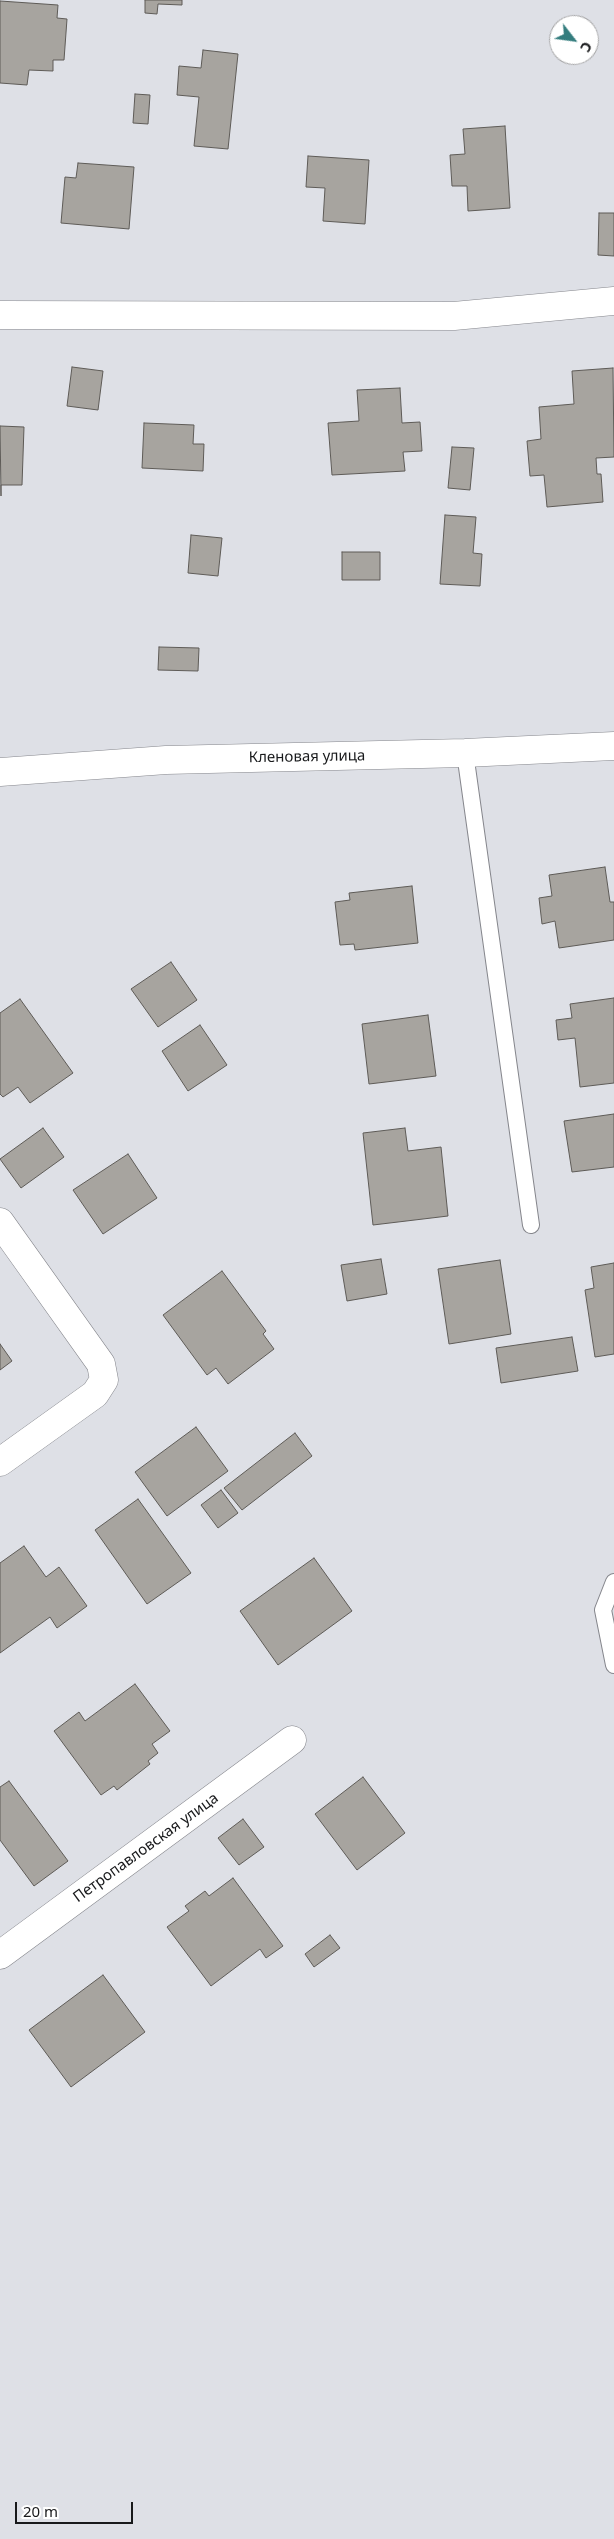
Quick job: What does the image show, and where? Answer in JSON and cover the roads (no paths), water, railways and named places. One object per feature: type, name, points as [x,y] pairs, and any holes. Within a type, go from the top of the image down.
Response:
[{"type":"street","points":[[0,315],[454,316],[614,301]]},
{"type":"street","name":"Кленовая улица","points":[[0,772],[166,760],[465,753],[614,746]]},
{"type":"street","points":[[0,1222],[101,1364],[104,1380],[95,1394],[0,1462]]},
{"type":"street","name":"Петропавловская улица","points":[[0,1955],[292,1740]]},
{"type":"lane","points":[[465,753],[531,1225]]},
{"type":"lane","points":[[614,1582],[604,1610],[614,1665]]}]
